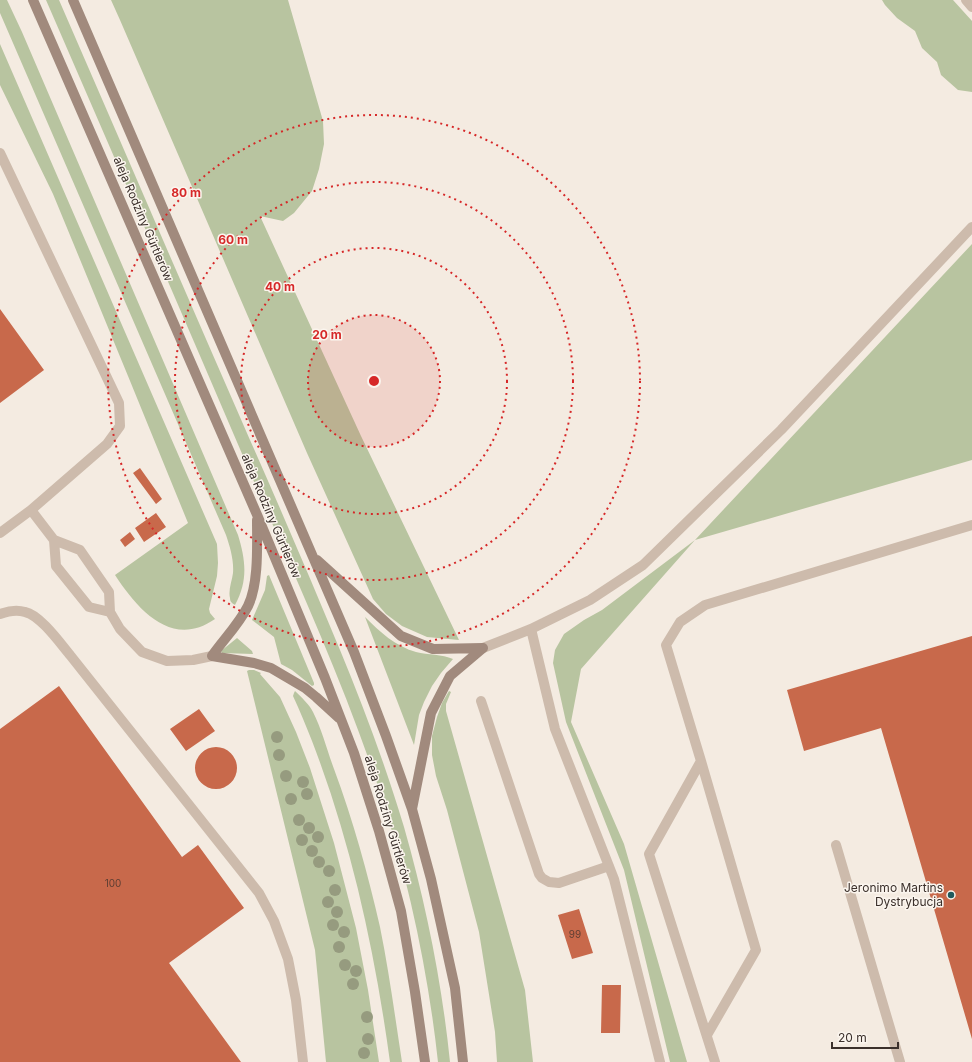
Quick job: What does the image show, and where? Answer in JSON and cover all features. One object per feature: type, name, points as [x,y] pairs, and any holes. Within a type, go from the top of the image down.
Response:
[{"type":"main road","name":"aleja Rodziny Gürtlerów","points":[[33,0],[258,517],[322,671],[354,753],[379,830],[401,911],[425,1062]]},
{"type":"main road","name":"aleja Rodziny Gürtlerów","points":[[73,0],[354,652],[386,736],[412,809],[431,879],[455,988],[463,1062]]},
{"type":"main road","points":[[258,517],[256,574],[249,605],[237,624],[212,656],[254,663],[271,668],[305,688],[342,721]]},
{"type":"main road","points":[[313,557],[401,636],[433,649],[483,648]]},
{"type":"main road","points":[[412,809],[431,713],[450,676],[483,648]]},
{"type":"lane","points":[[966,0],[972,7]]},
{"type":"lane","points":[[0,153],[119,403],[120,426],[107,444],[31,510],[0,533]]},
{"type":"lane","points":[[483,648],[531,629],[590,600],[643,565],[780,430],[972,227]]},
{"type":"lane","points":[[31,510],[54,540],[80,550],[109,592],[110,612],[120,628],[142,652],[167,661],[193,660],[212,656]]},
{"type":"lane","points":[[707,1035],[756,950],[666,645],[680,622],[706,605],[972,525]]},
{"type":"lane","points":[[54,540],[56,566],[89,607],[110,612]]},
{"type":"lane","points":[[0,614],[10,610],[26,612],[39,620],[70,655],[259,893],[274,921],[288,960],[296,1000],[303,1062]]},
{"type":"lane","points":[[531,629],[555,729],[614,879],[660,1062]]},
{"type":"lane","points":[[481,701],[539,874],[542,878],[549,882],[559,883],[609,866]]},
{"type":"lane","points":[[701,761],[649,854],[715,1062]]},
{"type":"lane","points":[[836,846],[900,1062]]},
{"type":"green space","points":[[0,0],[7,0],[22,32],[238,535],[243,554],[244,579],[235,605],[231,601],[230,595],[233,563],[226,535],[0,13]]},
{"type":"green space","points":[[46,0],[59,0],[296,545],[366,716],[397,805],[412,856],[438,973],[450,1062],[438,1062],[429,993],[416,924],[399,856],[379,789],[364,746],[332,663],[297,580]]},
{"type":"green space","points":[[111,0],[288,0],[323,121],[324,144],[319,169],[312,191],[294,213],[283,221],[260,216],[361,436],[459,640],[427,637],[402,626],[386,614],[373,599],[307,453]]},
{"type":"green space","points":[[882,0],[953,0],[972,21],[972,92],[958,90],[941,75],[937,62],[922,48],[915,31],[897,18]]},
{"type":"green space","points":[[0,44],[217,544],[217,576],[209,609],[210,613],[215,619],[199,627],[184,630],[171,627],[158,621],[145,612],[134,601],[115,575],[188,523],[53,194],[0,85]]},
{"type":"green space","points":[[972,244],[972,460],[695,540]]},
{"type":"green space","points":[[695,540],[581,669],[571,722],[624,844],[687,1062],[670,1062],[624,870],[566,722],[553,663],[555,650],[564,634],[602,610]]},
{"type":"green space","points":[[269,575],[314,683],[312,686],[292,670],[281,664],[274,637],[252,620],[265,590],[267,576]]},
{"type":"green space","points":[[365,617],[382,633],[401,646],[416,652],[444,656],[453,659],[432,686],[424,702],[419,715],[414,745]]},
{"type":"green space","points":[[237,638],[252,651],[253,654],[222,653],[221,651]]},
{"type":"green space","points":[[254,670],[261,673],[260,674],[280,697],[310,768],[334,843],[356,928],[368,990],[379,1062],[326,1062],[315,950],[247,671]]},
{"type":"green space","points":[[295,691],[309,706],[319,726],[360,847],[380,927],[402,1062],[390,1062],[377,980],[350,859],[326,780],[301,713],[293,696]]},
{"type":"green space","points":[[449,691],[451,692],[446,704],[446,711],[525,990],[533,1062],[497,1062],[495,1032],[479,932],[447,810],[436,776],[432,755],[432,736],[437,717],[442,703]]},
{"type":"building","points":[[0,309],[44,370],[0,403]]},
{"type":"building","points":[[140,468],[162,499],[156,504],[133,473]]},
{"type":"building","points":[[156,513],[166,527],[144,542],[135,528]]},
{"type":"building","points":[[130,532],[135,539],[125,547],[120,540]]},
{"type":"building","name":"Jeronimo Martins Dystrybucja","points":[[972,636],[972,1039],[881,728],[804,751],[787,690]]},
{"type":"building","points":[[59,686],[182,857],[198,845],[244,908],[169,963],[241,1062],[0,1062],[0,729]]},
{"type":"building","points":[[199,709],[215,731],[186,751],[170,729]]},
{"type":"building","points":[[212,747],[220,747],[228,750],[234,756],[237,768],[234,780],[228,786],[220,789],[212,789],[204,786],[198,780],[195,772],[195,764],[198,756],[204,750]]},
{"type":"building","points":[[579,909],[593,953],[572,959],[558,915]]},
{"type":"building","points":[[602,985],[621,985],[620,1033],[601,1033]]},
{"type":"place","name":"Jeronimo Martins Dystrybucja","points":[[951,895]]}]
